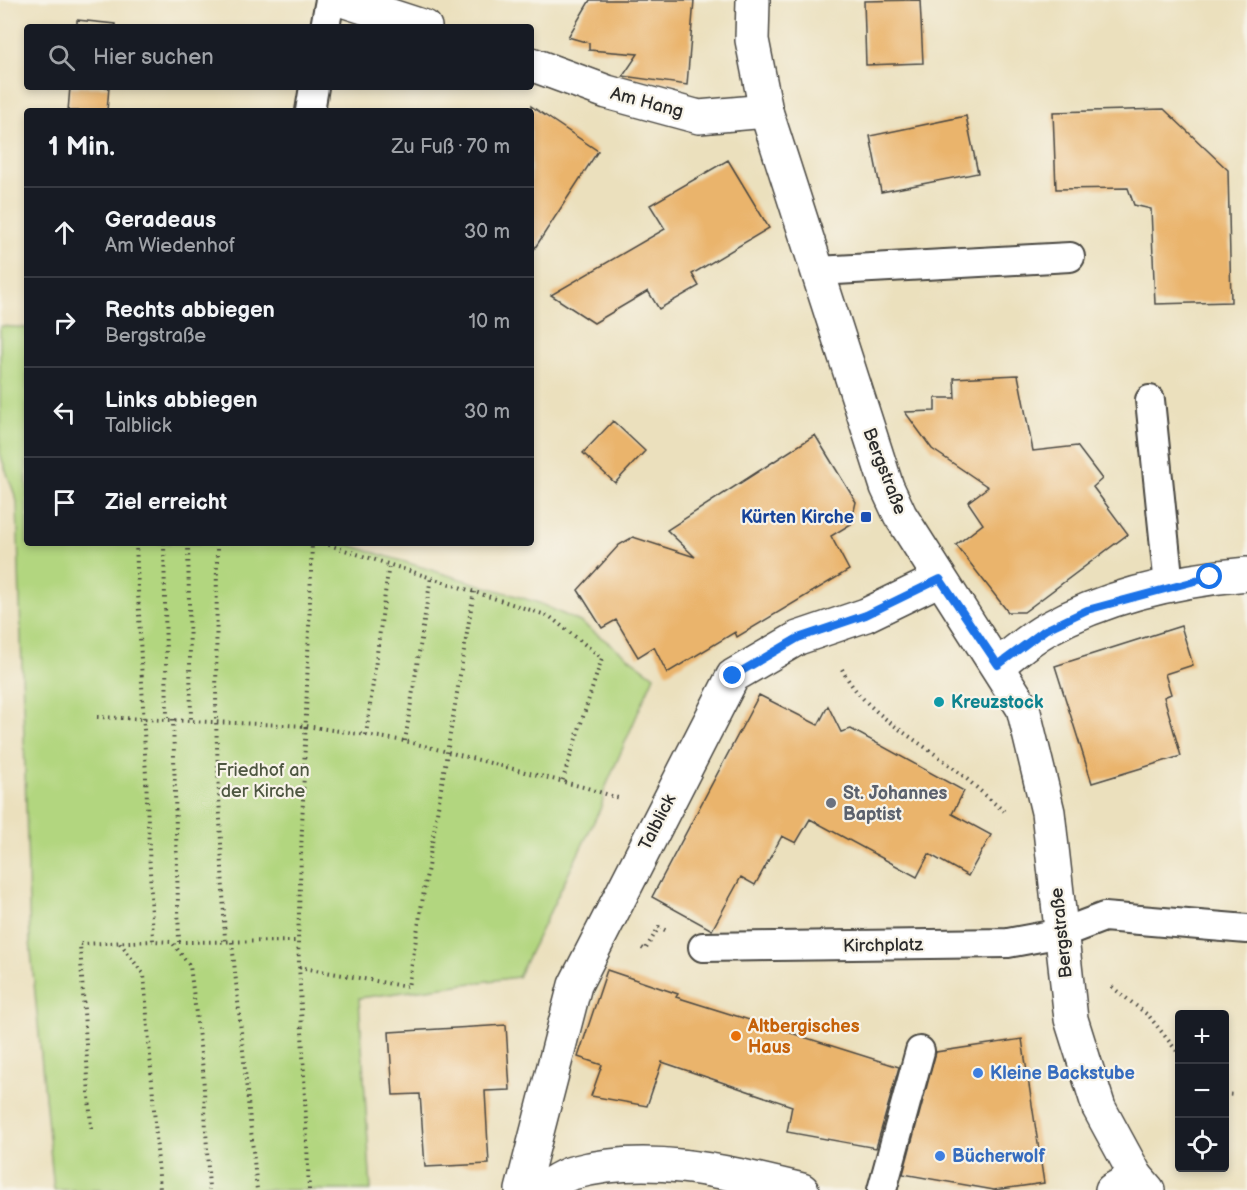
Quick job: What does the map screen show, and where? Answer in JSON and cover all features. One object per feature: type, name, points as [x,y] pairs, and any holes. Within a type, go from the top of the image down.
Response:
[{"type":"street","points":[[342,0],[416,24]]},
{"type":"street","name":"Bergstraße","points":[[753,0],[752,40],[766,111],[887,487],[900,515],[998,665],[1023,708],[1048,812],[1071,1019],[1099,1108],[1132,1185]]},
{"type":"street","name":"Am Hang","points":[[534,65],[607,92],[699,117],[766,111]]},
{"type":"street","points":[[998,665],[1045,630],[1087,610],[1169,586],[1210,577],[1247,574]]},
{"type":"street","name":"Talblick","points":[[522,1190],[575,985],[733,676],[798,638],[866,615],[940,579]]},
{"type":"street","points":[[540,1190],[571,1173],[647,1162],[722,1170],[802,1190]]},
{"type":"lane","points":[[326,24],[330,0]]},
{"type":"lane","points":[[310,108],[314,90]]},
{"type":"lane","points":[[818,271],[1070,257]]},
{"type":"lane","points":[[1150,400],[1169,586]]},
{"type":"lane","name":"Kirchplatz","points":[[703,947],[1008,943],[1062,933],[1104,917],[1247,928]]},
{"type":"lane","points":[[882,1190],[920,1051]]},
{"type":"path","points":[[136,546],[153,940]]},
{"type":"path","points":[[164,546],[167,718]]},
{"type":"path","points":[[188,546],[191,720]]},
{"type":"path","points":[[217,546],[216,721],[225,941]]},
{"type":"path","points":[[309,1190],[298,941],[312,546]]},
{"type":"path","points":[[333,546],[549,616],[602,658],[562,782]]},
{"type":"path","points":[[366,735],[390,564]]},
{"type":"path","points":[[405,741],[431,578]]},
{"type":"path","points":[[299,967],[408,987],[474,591]]},
{"type":"path","points":[[823,630],[848,683],[867,703],[952,767],[1052,848]]},
{"type":"path","points":[[97,717],[167,718],[306,726],[366,735],[405,741],[604,794]]},
{"type":"path","points":[[173,719],[179,942]]},
{"type":"path","points":[[645,950],[659,927]]},
{"type":"path","points":[[91,1130],[80,944],[153,940],[172,942],[298,941]]},
{"type":"path","points":[[120,942],[144,975],[160,1190]]},
{"type":"path","points":[[172,942],[190,966],[203,1070],[209,1190]]},
{"type":"path","points":[[232,942],[257,1190]]},
{"type":"path","points":[[1067,983],[1108,984],[1149,1016],[1175,1050]]},
{"type":"path","points":[[1229,1094],[1234,1095]]},
{"type":"green space","name":"Friedhof an der Kirche","points":[[0,326],[24,328],[24,546],[353,546],[539,603],[580,622],[654,676],[604,791],[602,805],[518,977],[359,998],[371,1190],[54,1190],[30,941],[17,501],[0,454]]},
{"type":"building","points":[[590,0],[694,0],[687,85],[623,76],[638,54],[589,50],[589,43],[568,37]]},
{"type":"building","points":[[920,0],[923,63],[866,65],[864,1]]},
{"type":"building","points":[[77,20],[115,24],[77,24]]},
{"type":"building","points":[[70,90],[109,90],[107,108],[68,108]]},
{"type":"building","points":[[534,108],[598,151],[534,249]]},
{"type":"building","points":[[1164,109],[1228,170],[1231,302],[1155,304],[1151,209],[1134,205],[1128,188],[1056,189],[1053,112]]},
{"type":"building","points":[[966,116],[978,173],[881,192],[870,136]]},
{"type":"building","points":[[728,160],[769,228],[692,274],[699,286],[659,309],[648,291],[594,323],[551,295],[665,229],[650,205]]},
{"type":"building","points":[[1018,375],[1033,451],[1077,446],[1102,479],[1093,487],[1128,534],[1024,612],[1008,612],[956,545],[983,524],[968,502],[988,487],[932,449],[905,412],[935,411],[935,398],[955,398],[954,378]]},
{"type":"building","points":[[613,421],[645,451],[615,483],[583,453]]},
{"type":"building","points":[[815,435],[856,502],[851,524],[831,536],[849,570],[737,637],[735,632],[667,673],[654,647],[638,657],[616,620],[602,628],[578,590],[619,545],[633,537],[695,557],[667,530]]},
{"type":"building","points":[[1181,626],[1193,665],[1165,674],[1171,694],[1164,697],[1181,756],[1092,783],[1055,666]]},
{"type":"building","name":"St. Johannes Baptist","points":[[759,695],[818,725],[828,706],[841,732],[851,729],[964,791],[952,814],[991,835],[968,876],[929,854],[917,877],[810,819],[796,843],[782,836],[755,885],[741,877],[712,930],[652,897]]},
{"type":"building","points":[[607,970],[678,994],[676,997],[899,1067],[876,1148],[787,1132],[792,1106],[662,1062],[647,1106],[591,1096],[602,1065],[578,1057]]},
{"type":"building","points":[[506,1025],[510,1090],[485,1091],[489,1164],[425,1167],[420,1094],[393,1095],[389,1032]]},
{"type":"building","points":[[1022,1039],[1044,1183],[994,1190],[903,1174],[936,1052]]},
{"type":"place","name":"Kürten Kirche","points":[[866,517]]},
{"type":"place","name":"Kreuzstock","points":[[939,702]]},
{"type":"place","name":"St. Johannes Baptist","points":[[831,803]]},
{"type":"place","name":"Altbergisches Haus","points":[[736,1036]]},
{"type":"place","name":"Kleine Backstube","points":[[978,1073]]},
{"type":"place","name":"Bücherwolf","points":[[940,1156]]},
{"type":"route","points":[[733,676],[798,638],[866,615],[940,579],[998,665],[1045,630],[1087,610],[1169,586],[1210,577]]}]
